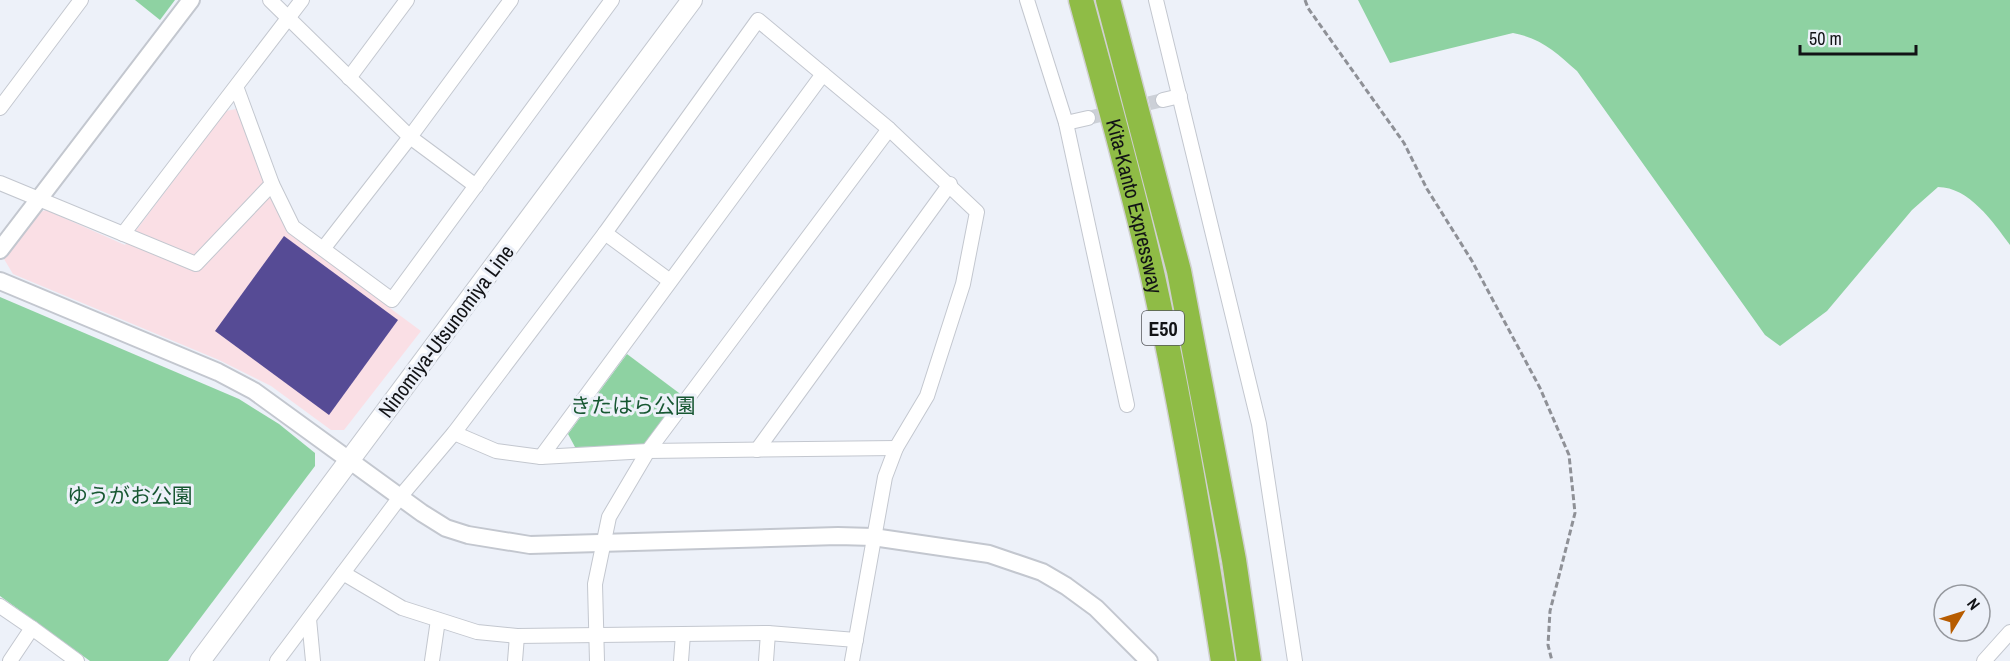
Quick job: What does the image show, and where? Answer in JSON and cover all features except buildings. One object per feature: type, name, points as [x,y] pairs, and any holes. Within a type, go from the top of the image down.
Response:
[{"type":"highway","name":"Kita-Kanto Expressway","points":[[1081,0],[1119,136],[1153,277],[1205,550],[1223,661]]},
{"type":"highway","name":"Kita-Kanto Expressway","points":[[1108,0],[1179,272],[1232,549],[1249,661]]},
{"type":"main road","name":"Ninomiya-Utsunomiya Line","points":[[200,661],[692,0]]},
{"type":"street","points":[[2,100],[81,0]]},
{"type":"street","points":[[0,250],[191,0]]},
{"type":"street","points":[[270,0],[410,137],[476,186]]},
{"type":"street","points":[[123,234],[237,89],[302,0]]},
{"type":"street","points":[[349,78],[407,0]]},
{"type":"street","points":[[323,249],[410,137],[511,0]]},
{"type":"street","points":[[237,89],[272,184],[293,227],[392,300],[609,5],[594,0]]},
{"type":"street","points":[[1027,0],[1066,123],[1127,405]]},
{"type":"street","points":[[1156,0],[1259,424],[1295,661]]},
{"type":"street","points":[[277,661],[400,497],[454,433],[605,233],[758,20],[889,129],[950,184],[977,213],[965,274],[927,396],[896,448],[885,477],[852,661]]},
{"type":"street","points":[[541,457],[823,74]]},
{"type":"street","points":[[1163,100],[1180,96]]},
{"type":"street","points":[[1066,123],[1089,118]]},
{"type":"street","points":[[597,661],[596,584],[609,517],[648,451],[889,129]]},
{"type":"street","points":[[0,183],[196,264],[272,184]]},
{"type":"street","points":[[757,450],[950,184]]},
{"type":"street","points":[[605,233],[670,281]]},
{"type":"street","points":[[0,282],[218,372],[254,391],[400,497],[446,528],[468,536],[530,545],[873,537],[989,554],[1042,572],[1096,608],[1149,661]]},
{"type":"street","points":[[454,433],[496,451],[541,457],[648,451],[896,448]]},
{"type":"street","points":[[343,573],[402,608],[477,632],[517,636],[768,633],[856,640]]},
{"type":"street","points":[[0,606],[77,661]]},
{"type":"street","points":[[309,619],[313,661]]},
{"type":"street","points":[[432,661],[438,620]]},
{"type":"street","points":[[10,661],[32,628]]},
{"type":"street","points":[[1983,661],[2010,632]]},
{"type":"street","points":[[766,661],[768,633]]},
{"type":"street","points":[[681,661],[683,634]]},
{"type":"street","points":[[515,661],[517,636]]},
{"type":"path","points":[[1305,0],[1308,8],[1404,142],[1427,189],[1472,261],[1535,378],[1569,455],[1575,513],[1550,611],[1548,645],[1552,661]]},
{"type":"shaded area","points":[[236,109],[287,232],[421,331],[344,430],[331,430],[271,386],[219,360],[13,274],[4,259],[40,212],[46,210],[125,245],[226,111]]},
{"type":"green space","points":[[135,0],[175,0],[160,20]]},
{"type":"green space","points":[[1358,0],[2010,0],[2010,245],[1970,199],[1960,193],[1938,187],[1912,210],[1827,311],[1780,346],[1765,335],[1577,71],[1562,58],[1540,42],[1513,33],[1390,63]]},
{"type":"green space","name":"ゆうがお公園","points":[[0,297],[239,399],[279,424],[315,453],[315,466],[168,661],[90,661],[0,596]]},
{"type":"green space","name":"きたはら公園","points":[[627,354],[683,396],[652,439],[641,446],[575,447],[568,434]]},
{"type":"tunnel","points":[[1088,118],[1163,100]]}]
